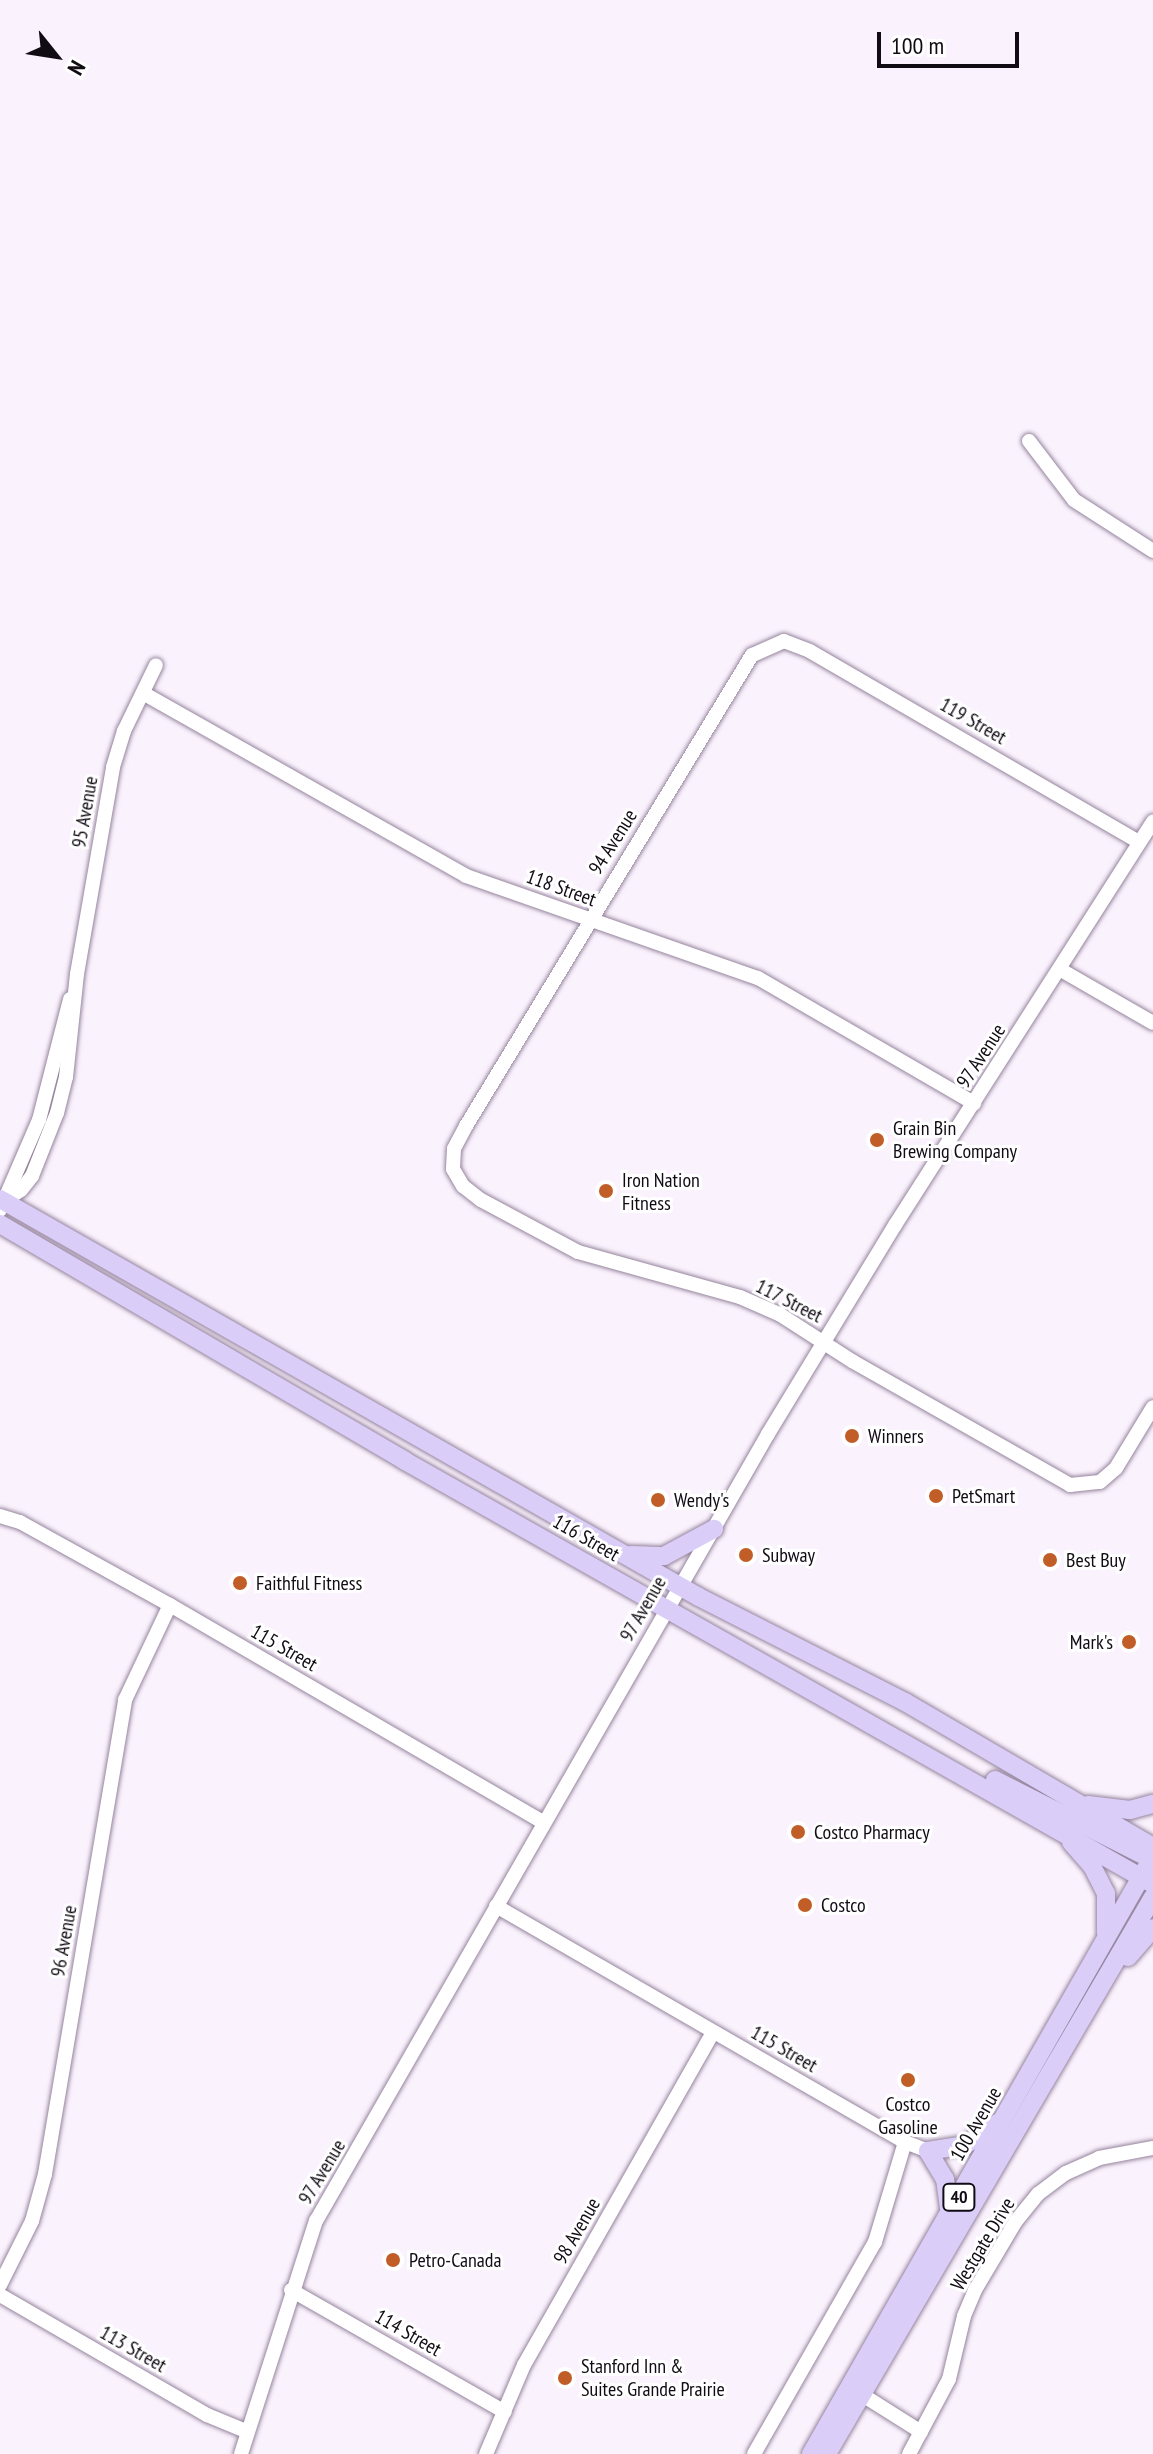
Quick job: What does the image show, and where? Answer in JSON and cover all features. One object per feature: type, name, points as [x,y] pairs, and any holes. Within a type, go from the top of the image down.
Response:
[{"type":"main road","name":"116 Street","points":[[2,1203],[678,1585],[905,1702],[1081,1804],[1151,1866]]},
{"type":"main road","name":"116 Street","points":[[0,1224],[666,1609],[1060,1830],[1151,1866]]},
{"type":"main road","points":[[624,1554],[664,1556],[714,1529]]},
{"type":"main road","points":[[950,1767],[991,1778],[1151,1866]]},
{"type":"main road","points":[[1081,1804],[1130,1810],[1153,1804]]},
{"type":"main road","points":[[1060,1830],[1092,1866],[1106,1893],[1106,1940]]},
{"type":"main road","name":"100 Avenue","points":[[811,2454],[1151,1866]]},
{"type":"main road","name":"100 Avenue","points":[[827,2454],[1153,1897]]},
{"type":"main road","points":[[1093,2000],[1153,1928]]},
{"type":"main road","points":[[950,2214],[945,2179],[928,2151],[965,2145],[1006,2116]]},
{"type":"street","points":[[1029,441],[1074,500],[1153,551]]},
{"type":"street","name":"119 Street","points":[[784,641],[810,651],[1139,842]]},
{"type":"street","name":"94 Avenue","points":[[453,1169],[454,1149],[466,1126],[588,920],[752,655],[784,641]]},
{"type":"street","name":"95 Avenue","points":[[2,1203],[39,1120],[77,974],[113,767],[124,731],[156,665]]},
{"type":"street","name":"118 Street","points":[[143,693],[466,876],[758,978],[974,1103]]},
{"type":"street","name":"97 Avenue","points":[[241,2454],[291,2290],[316,2221],[678,1585],[768,1434],[895,1225],[1153,822]]},
{"type":"street","points":[[1061,970],[1153,1023]]},
{"type":"street","name":"117 Street","points":[[453,1169],[463,1186],[481,1200],[578,1252],[740,1297],[779,1314],[1049,1476],[1081,1487],[1100,1482],[1116,1468],[1153,1407]]},
{"type":"street","name":"115 Street","points":[[0,1516],[20,1522],[170,1605],[544,1823]]},
{"type":"street","name":"96 Avenue","points":[[0,2285],[32,2221],[45,2174],[125,1700],[170,1605]]},
{"type":"street","name":"115 Street","points":[[496,1906],[905,2142],[928,2151]]},
{"type":"street","name":"98 Avenue","points":[[486,2454],[524,2365],[713,2032]]},
{"type":"street","points":[[754,2454],[875,2242],[905,2142]]},
{"type":"street","name":"Westgate Drive","points":[[909,2454],[949,2379],[964,2316],[975,2290],[1016,2221],[1038,2194],[1066,2173],[1099,2158],[1153,2148]]},
{"type":"street","name":"114 Street","points":[[291,2290],[505,2412]]},
{"type":"street","name":"113 Street","points":[[0,2295],[207,2415],[248,2432]]},
{"type":"street","points":[[861,2394],[921,2432]]},
{"type":"place","name":"Grain Bin Brewing Company","points":[[877,1140]]},
{"type":"place","name":"Iron Nation Fitness","points":[[606,1191]]},
{"type":"place","name":"Winners","points":[[852,1436]]},
{"type":"place","name":"PetSmart","points":[[936,1496]]},
{"type":"place","name":"Wendy's","points":[[658,1500]]},
{"type":"place","name":"Subway","points":[[746,1555]]},
{"type":"place","name":"Best Buy","points":[[1050,1560]]},
{"type":"place","name":"Faithful Fitness","points":[[240,1583]]},
{"type":"place","name":"Mark's","points":[[1129,1642]]},
{"type":"place","name":"Costco Pharmacy","points":[[798,1832]]},
{"type":"place","name":"Costco","points":[[805,1905]]},
{"type":"place","name":"Costco Gasoline","points":[[908,2080]]},
{"type":"place","name":"Petro-Canada","points":[[393,2260]]},
{"type":"place","name":"Stanford Inn & Suites Grande Prairie","points":[[565,2378]]}]
